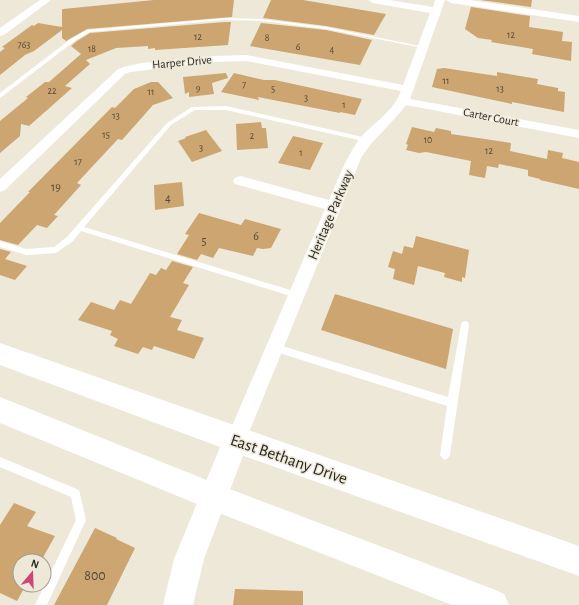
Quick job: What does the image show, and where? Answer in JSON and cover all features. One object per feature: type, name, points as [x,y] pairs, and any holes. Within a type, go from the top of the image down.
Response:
[{"type":"main road","name":"East Bethany Drive","points":[[5,361],[236,440],[579,562]]},
{"type":"main road","points":[[0,410],[214,497],[493,605]]},
{"type":"street","points":[[0,33],[46,0]]},
{"type":"street","points":[[373,0],[438,5]]},
{"type":"street","points":[[451,0],[579,19]]},
{"type":"street","name":"Heritage Parkway","points":[[236,440],[276,348],[354,158],[367,140],[389,119],[405,95],[438,5]]},
{"type":"street","name":"Harper Drive","points":[[0,187],[121,72],[134,67],[213,58],[246,58],[405,95]]},
{"type":"street","name":"Carter Court","points":[[405,95],[579,134]]},
{"type":"street","points":[[240,181],[334,206]]},
{"type":"street","points":[[178,605],[189,558],[236,440]]},
{"type":"lane","points":[[0,96],[74,39],[89,31],[225,19],[261,20],[326,28],[423,47]]},
{"type":"lane","points":[[0,244],[26,252],[56,250],[70,239],[169,124],[194,108],[226,108],[367,140]]},
{"type":"lane","points":[[79,228],[297,295]]},
{"type":"lane","points":[[445,455],[465,325]]},
{"type":"lane","points":[[276,348],[452,403]]},
{"type":"lane","points":[[0,462],[75,494],[81,520],[41,605]]},
{"type":"building","points":[[154,0],[234,0],[232,17],[87,29],[66,41],[62,38],[62,30],[34,51],[25,55],[0,75],[0,52],[5,48],[2,47],[32,25],[34,26],[38,23],[62,27],[63,9]]},
{"type":"building","points":[[271,0],[303,0],[386,14],[374,35],[326,26],[263,18]]},
{"type":"building","points":[[480,0],[532,0],[531,7]]},
{"type":"building","points":[[471,7],[530,16],[529,27],[563,32],[562,41],[572,42],[571,61],[532,54],[533,49],[491,42],[492,40],[478,38],[465,29]]},
{"type":"building","points":[[231,22],[228,45],[155,50],[155,48],[148,49],[148,46],[116,48],[86,60],[90,64],[65,86],[72,88],[29,126],[21,124],[20,136],[0,153],[0,121],[28,98],[26,97],[45,82],[49,82],[81,54],[71,46],[90,33]]},
{"type":"building","points":[[261,23],[326,30],[372,40],[360,65],[250,46]]},
{"type":"building","points":[[444,68],[497,76],[497,72],[538,79],[537,84],[558,88],[558,91],[565,92],[564,112],[512,102],[512,104],[432,87],[437,69]]},
{"type":"building","points":[[226,73],[228,78],[212,83],[214,94],[189,97],[189,92],[185,94],[183,77]]},
{"type":"building","points":[[234,73],[264,80],[275,80],[362,99],[355,115],[258,97],[259,100],[221,92]]},
{"type":"building","points":[[151,82],[158,82],[173,98],[153,105],[122,140],[118,139],[77,183],[81,185],[54,215],[58,216],[47,228],[37,225],[18,245],[0,240],[0,223],[30,192],[28,192],[112,107],[115,108],[134,89]]},
{"type":"building","points":[[261,122],[262,128],[266,128],[268,148],[237,150],[236,124]]},
{"type":"building","points":[[412,127],[434,132],[436,128],[451,131],[451,134],[511,143],[510,151],[547,159],[548,150],[563,153],[562,158],[579,162],[579,189],[540,180],[528,176],[528,170],[499,164],[498,168],[487,166],[485,178],[469,175],[471,161],[426,152],[419,153],[406,150],[408,145],[406,144]]},
{"type":"building","points":[[206,130],[222,151],[192,162],[178,141]]},
{"type":"building","points":[[293,136],[323,143],[310,170],[278,163]]},
{"type":"building","points":[[182,182],[184,206],[155,210],[154,185]]},
{"type":"building","points":[[199,213],[241,225],[245,219],[281,229],[271,248],[257,248],[253,256],[219,248],[213,258],[201,254],[197,260],[177,254],[189,235],[185,234]]},
{"type":"building","points":[[416,236],[469,250],[465,278],[462,277],[462,282],[444,277],[445,273],[418,266],[414,285],[393,279],[395,269],[388,267],[393,251],[402,254],[404,246],[413,248]]},
{"type":"building","points":[[0,249],[11,252],[5,259],[27,266],[15,280],[0,275]]},
{"type":"building","points":[[172,261],[193,267],[183,283],[189,285],[170,317],[182,320],[177,330],[204,338],[194,359],[154,346],[152,350],[143,347],[138,354],[114,346],[118,339],[110,335],[112,331],[78,320],[91,302],[114,310],[120,300],[131,304],[150,273],[156,275],[161,268],[166,270]]},
{"type":"building","points":[[335,294],[453,329],[446,369],[321,330]]},
{"type":"building","points":[[14,503],[36,512],[27,526],[55,536],[45,553],[12,553],[12,593],[22,593],[17,601],[0,593],[0,525]]},
{"type":"building","points":[[95,528],[135,548],[107,605],[54,605]]},
{"type":"building","points":[[235,589],[303,591],[303,605],[233,605]]}]
